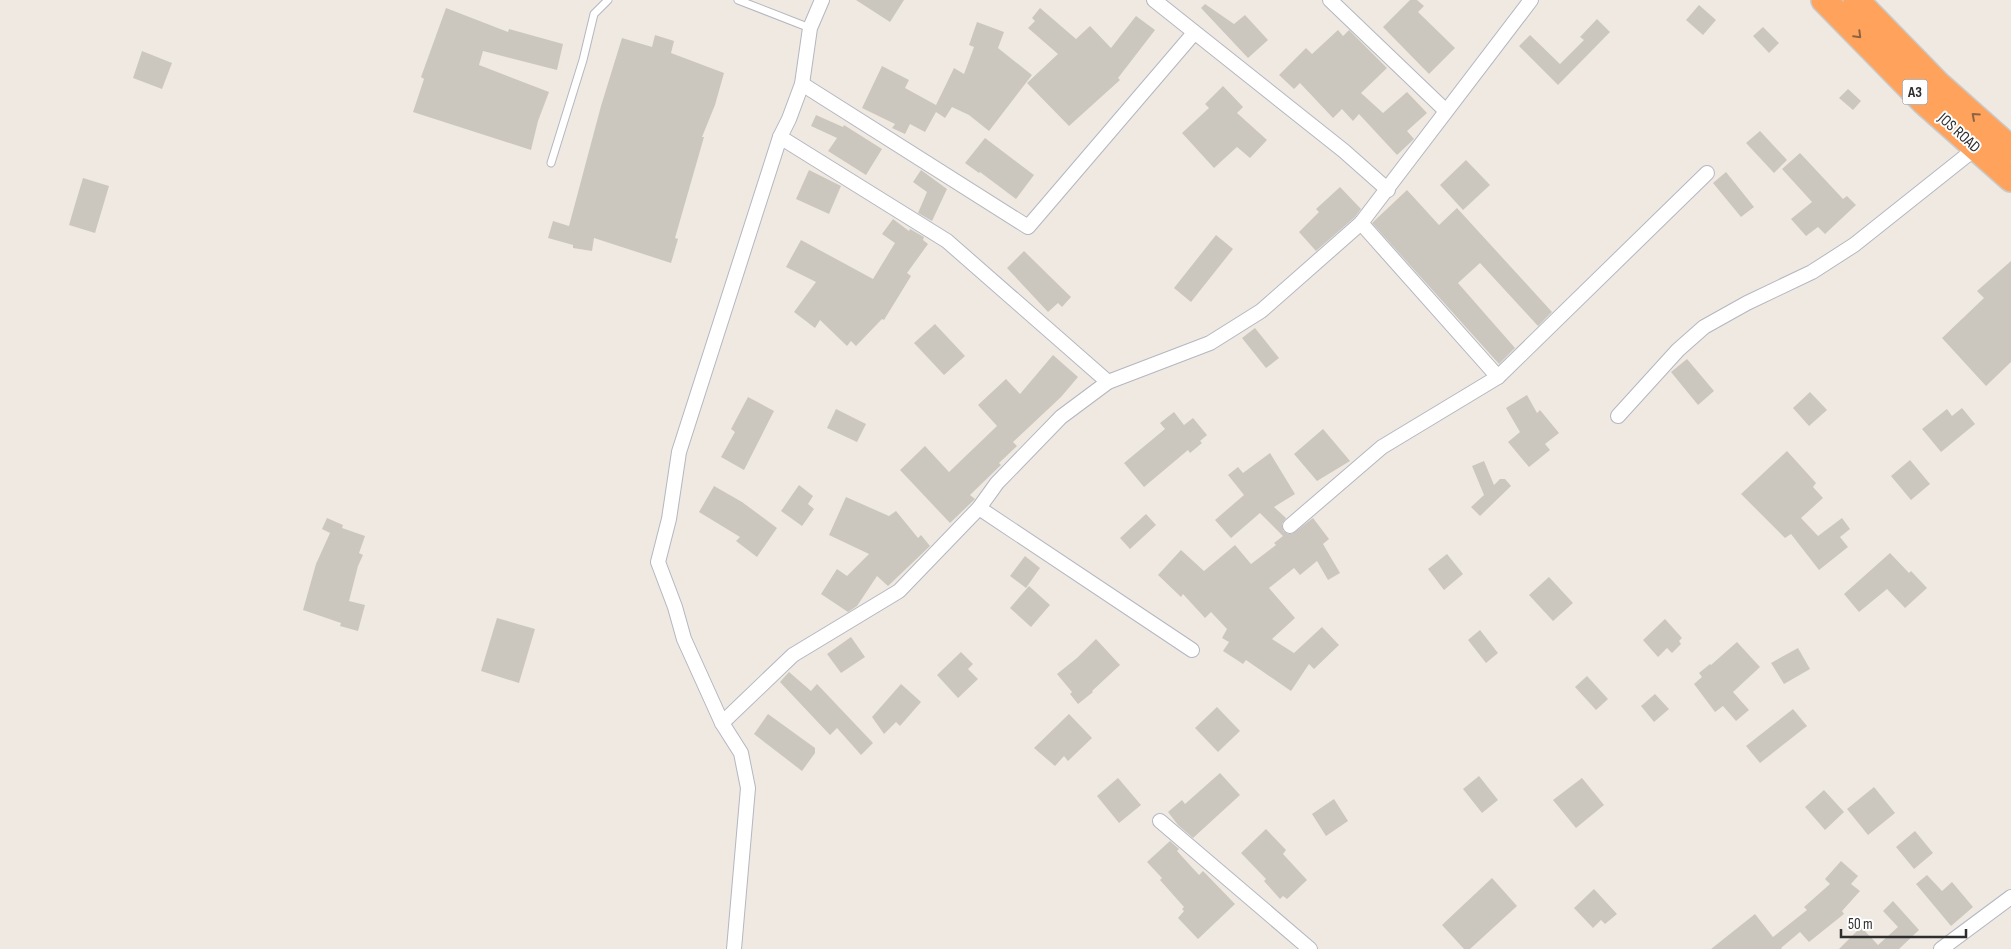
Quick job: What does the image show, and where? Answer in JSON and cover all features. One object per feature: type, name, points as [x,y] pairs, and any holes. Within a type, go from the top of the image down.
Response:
[{"type":"highway","name":"JOS ROAD","points":[[1824,0],[1924,102],[2011,178]]},
{"type":"highway","name":"JOS ROAD","points":[[1856,0],[1938,84],[2011,149]]},
{"type":"street","points":[[734,949],[748,788],[746,772],[741,753],[722,723],[684,639],[658,562],[669,519],[679,452],[780,137],[802,84],[810,28],[822,0]]},
{"type":"street","points":[[1154,0],[1344,151],[1388,190]]},
{"type":"street","points":[[1330,0],[1446,112]]},
{"type":"street","points":[[722,723],[793,656],[899,591],[979,508],[997,483],[1061,418],[1108,382],[1210,343],[1261,311],[1361,223],[1531,0]]},
{"type":"street","points":[[802,84],[1028,226],[1194,33]]},
{"type":"street","points":[[780,137],[946,241],[1108,382]]},
{"type":"street","points":[[1618,416],[1678,350],[1704,328],[1747,303],[1812,272],[1854,245],[1976,148]]},
{"type":"street","points":[[1290,526],[1382,447],[1498,377],[1707,173]]},
{"type":"street","points":[[1361,223],[1498,377]]},
{"type":"street","points":[[979,508],[1192,650]]},
{"type":"street","points":[[1160,821],[1310,949]]},
{"type":"street","points":[[1941,949],[2011,897]]},
{"type":"lane","points":[[551,163],[583,60],[594,14],[608,0]]},
{"type":"lane","points":[[738,0],[810,28]]},
{"type":"building","points":[[856,0],[904,0],[890,22]]},
{"type":"building","points":[[1410,0],[1417,0],[1424,6],[1418,12],[1455,48],[1429,74],[1383,27]]},
{"type":"building","points":[[1205,4],[1234,24],[1245,15],[1268,40],[1248,58],[1201,8]]},
{"type":"building","points":[[1699,5],[1716,20],[1703,35],[1686,20]]},
{"type":"building","points":[[446,8],[508,32],[509,29],[563,44],[557,70],[483,51],[479,65],[549,92],[538,121],[531,150],[413,112],[424,79],[421,77]]},
{"type":"building","points":[[1040,8],[1076,39],[1090,26],[1111,48],[1136,16],[1155,30],[1118,78],[1120,80],[1069,126],[1027,83],[1058,54],[1028,28],[1035,21],[1032,18]]},
{"type":"building","points":[[1597,19],[1610,32],[1558,85],[1519,46],[1530,35],[1560,64],[1584,40],[1580,37]]},
{"type":"building","points":[[977,22],[1004,32],[998,48],[1032,75],[989,131],[969,115],[952,107],[945,118],[936,112],[925,132],[910,124],[905,134],[892,128],[895,124],[862,108],[882,66],[909,80],[905,88],[936,105],[954,68],[964,74],[974,47],[969,45]]},
{"type":"building","points":[[1763,27],[1779,43],[1769,53],[1753,36]]},
{"type":"building","points":[[1338,30],[1343,36],[1349,30],[1387,68],[1361,93],[1383,113],[1407,92],[1427,113],[1407,131],[1414,139],[1397,155],[1359,114],[1353,121],[1342,109],[1333,118],[1300,83],[1294,89],[1279,75],[1306,48],[1312,54]]},
{"type":"building","points":[[655,35],[674,41],[671,53],[724,73],[715,105],[702,137],[704,137],[675,238],[678,239],[671,263],[594,238],[592,251],[573,248],[573,245],[548,238],[553,221],[569,226],[601,106],[622,38],[652,47]]},
{"type":"building","points":[[142,51],[172,63],[162,89],[133,78]]},
{"type":"building","points":[[1223,86],[1243,107],[1237,113],[1267,140],[1250,158],[1237,147],[1214,168],[1182,133],[1209,108],[1205,104]]},
{"type":"building","points":[[1848,89],[1861,101],[1853,110],[1839,98]]},
{"type":"building","points":[[816,115],[843,127],[844,125],[882,149],[866,175],[828,151],[837,138],[811,126]]},
{"type":"building","points":[[1760,131],[1787,160],[1774,173],[1746,143]]},
{"type":"building","points":[[985,138],[1034,175],[1016,199],[965,163]]},
{"type":"building","points":[[1800,153],[1843,199],[1847,196],[1856,205],[1825,234],[1818,227],[1806,236],[1791,219],[1812,202],[1782,169]]},
{"type":"building","points":[[1466,160],[1490,185],[1463,210],[1440,185]]},
{"type":"building","points":[[809,170],[841,186],[829,214],[796,199]]},
{"type":"building","points":[[921,170],[947,189],[932,221],[918,213],[927,192],[913,182]]},
{"type":"building","points":[[1726,172],[1754,207],[1741,217],[1713,183]]},
{"type":"building","points":[[83,178],[109,186],[95,233],[69,225]]},
{"type":"building","points":[[1340,187],[1361,209],[1355,217],[1316,251],[1299,232],[1319,212],[1316,209]]},
{"type":"building","points":[[1407,190],[1439,225],[1457,208],[1552,312],[1538,326],[1480,263],[1458,283],[1515,348],[1499,364],[1372,223]]},
{"type":"building","points":[[893,219],[909,231],[910,229],[924,237],[923,240],[928,244],[907,273],[911,276],[884,320],[882,319],[856,346],[851,341],[847,346],[820,320],[815,328],[794,312],[816,282],[786,267],[801,240],[873,279],[895,243],[882,234]]},
{"type":"building","points":[[1216,235],[1233,249],[1191,302],[1174,288]]},
{"type":"building","points":[[1024,251],[1071,297],[1062,307],[1058,303],[1048,312],[1007,268]]},
{"type":"building","points":[[2011,261],[2011,362],[1986,386],[1942,338],[1984,298],[1977,291]]},
{"type":"building","points":[[935,324],[965,356],[944,375],[914,343]]},
{"type":"building","points":[[1255,328],[1279,358],[1266,368],[1242,338]]},
{"type":"building","points":[[1053,355],[1078,377],[1061,397],[1013,442],[1017,446],[999,463],[1001,465],[970,495],[975,499],[950,523],[900,470],[925,446],[949,472],[997,426],[978,405],[1006,379],[1020,394]]},
{"type":"building","points":[[1687,359],[1714,391],[1698,405],[1671,372]]},
{"type":"building","points":[[1810,392],[1827,410],[1809,426],[1793,408]]},
{"type":"building","points":[[1527,395],[1537,413],[1540,410],[1559,433],[1545,444],[1550,450],[1529,467],[1508,442],[1520,432],[1506,408]]},
{"type":"building","points":[[748,397],[774,411],[744,470],[721,457],[735,432],[731,429]]},
{"type":"building","points":[[1962,408],[1975,424],[1941,452],[1922,429],[1947,409],[1952,416]]},
{"type":"building","points":[[836,409],[866,424],[857,442],[827,428]]},
{"type":"building","points":[[1174,412],[1184,425],[1193,418],[1207,435],[1200,441],[1202,443],[1190,453],[1188,450],[1144,487],[1124,463],[1165,429],[1160,423]]},
{"type":"building","points":[[1323,429],[1350,461],[1317,481],[1294,454]]},
{"type":"building","points":[[1787,451],[1816,483],[1813,487],[1823,498],[1801,518],[1818,536],[1842,518],[1850,529],[1840,537],[1848,547],[1819,570],[1791,534],[1785,538],[1741,494]]},
{"type":"building","points":[[1270,453],[1295,494],[1274,507],[1286,518],[1282,524],[1283,531],[1292,534],[1313,518],[1329,539],[1323,544],[1340,573],[1328,580],[1317,561],[1300,575],[1294,568],[1269,588],[1295,618],[1272,639],[1294,653],[1322,627],[1339,645],[1314,669],[1309,664],[1291,691],[1246,660],[1243,664],[1223,651],[1229,642],[1222,638],[1227,629],[1211,612],[1205,618],[1183,594],[1181,597],[1158,575],[1181,550],[1204,571],[1235,545],[1251,564],[1276,545],[1274,543],[1283,536],[1260,513],[1231,538],[1215,520],[1244,495],[1228,475],[1238,467],[1243,473]]},
{"type":"building","points":[[1910,460],[1930,484],[1911,500],[1891,476]]},
{"type":"building","points":[[1484,461],[1494,485],[1500,479],[1505,479],[1511,486],[1480,516],[1471,507],[1484,495],[1472,466]]},
{"type":"building","points":[[799,485],[813,496],[808,504],[814,509],[802,526],[781,511]]},
{"type":"building","points":[[714,486],[742,502],[777,528],[757,557],[736,541],[740,537],[699,512]]},
{"type":"building","points":[[846,497],[889,516],[896,511],[918,538],[921,535],[930,546],[888,586],[877,576],[857,606],[848,612],[821,594],[837,569],[847,576],[869,554],[829,535]]},
{"type":"building","points":[[1146,514],[1156,525],[1130,549],[1120,538]]},
{"type":"building","points":[[327,518],[343,525],[342,528],[365,536],[359,553],[363,555],[358,566],[349,601],[365,605],[358,631],[340,626],[341,623],[303,610],[316,564],[330,533],[322,529]]},
{"type":"building","points":[[1890,553],[1927,588],[1905,608],[1887,589],[1859,612],[1844,594]]},
{"type":"building","points":[[1447,554],[1463,574],[1444,590],[1428,569]]},
{"type":"building","points":[[1025,556],[1040,568],[1026,588],[1010,576]]},
{"type":"building","points":[[1549,577],[1573,603],[1553,621],[1529,595]]},
{"type":"building","points":[[1029,586],[1050,605],[1031,627],[1010,608]]},
{"type":"building","points":[[497,618],[535,629],[519,683],[481,671]]},
{"type":"building","points":[[1665,619],[1682,638],[1679,641],[1681,644],[1672,653],[1667,648],[1658,657],[1643,640]]},
{"type":"building","points":[[1480,630],[1498,653],[1486,663],[1468,640]]},
{"type":"building","points":[[851,637],[865,657],[841,673],[827,654]]},
{"type":"building","points":[[1096,639],[1120,665],[1078,704],[1070,694],[1072,692],[1057,674]]},
{"type":"building","points":[[1737,642],[1760,667],[1733,692],[1749,710],[1736,721],[1723,706],[1715,712],[1694,684],[1702,677],[1699,673]]},
{"type":"building","points":[[1798,648],[1810,669],[1784,684],[1771,663]]},
{"type":"building","points":[[961,652],[973,664],[968,669],[978,679],[958,698],[937,675]]},
{"type":"building","points":[[789,672],[811,691],[817,684],[873,743],[861,755],[837,728],[830,735],[780,682]]},
{"type":"building","points":[[1587,676],[1608,699],[1596,710],[1575,687]]},
{"type":"building","points":[[901,684],[921,702],[900,726],[896,722],[884,734],[872,717]]},
{"type":"building","points":[[1655,694],[1669,709],[1654,722],[1641,706]]},
{"type":"building","points":[[1217,707],[1240,731],[1218,752],[1195,728]]},
{"type":"building","points":[[1793,709],[1807,726],[1760,763],[1746,746]]},
{"type":"building","points":[[768,714],[815,748],[815,753],[802,771],[754,734]]},
{"type":"building","points":[[1069,714],[1092,738],[1068,761],[1064,756],[1055,766],[1034,748]]},
{"type":"building","points":[[1220,773],[1240,795],[1193,838],[1178,825],[1168,812],[1182,800],[1185,804]]},
{"type":"building","points":[[1479,776],[1498,800],[1482,813],[1463,789]]},
{"type":"building","points":[[1118,778],[1141,805],[1119,823],[1097,796]]},
{"type":"building","points":[[1582,778],[1604,805],[1576,828],[1553,800]]},
{"type":"building","points":[[1874,787],[1895,813],[1868,835],[1847,809]]},
{"type":"building","points":[[1824,790],[1844,812],[1825,830],[1805,807]]},
{"type":"building","points":[[1334,799],[1348,821],[1326,836],[1312,814]]},
{"type":"building","points":[[1266,829],[1286,850],[1283,854],[1307,880],[1287,899],[1283,896],[1280,899],[1264,881],[1266,879],[1241,853]]},
{"type":"building","points":[[1915,831],[1933,853],[1914,869],[1896,847]]},
{"type":"building","points":[[1170,841],[1179,849],[1177,851],[1199,875],[1203,871],[1235,904],[1198,939],[1178,918],[1184,911],[1182,909],[1184,907],[1147,862]]},
{"type":"building","points":[[1841,861],[1858,876],[1851,884],[1860,891],[1842,911],[1844,914],[1809,942],[1800,932],[1782,949],[1711,949],[1755,914],[1773,937],[1807,910],[1804,907],[1830,884],[1825,879]]},
{"type":"building","points":[[1927,875],[1942,891],[1952,882],[1973,907],[1951,926],[1916,884]]},
{"type":"building","points":[[1492,878],[1517,906],[1470,949],[1464,949],[1442,925]]},
{"type":"building","points":[[1594,889],[1617,914],[1605,924],[1601,920],[1593,928],[1574,908]]},
{"type":"building","points":[[1893,901],[1919,930],[1899,949],[1839,949],[1861,927],[1878,945],[1898,927],[1883,911]]}]
